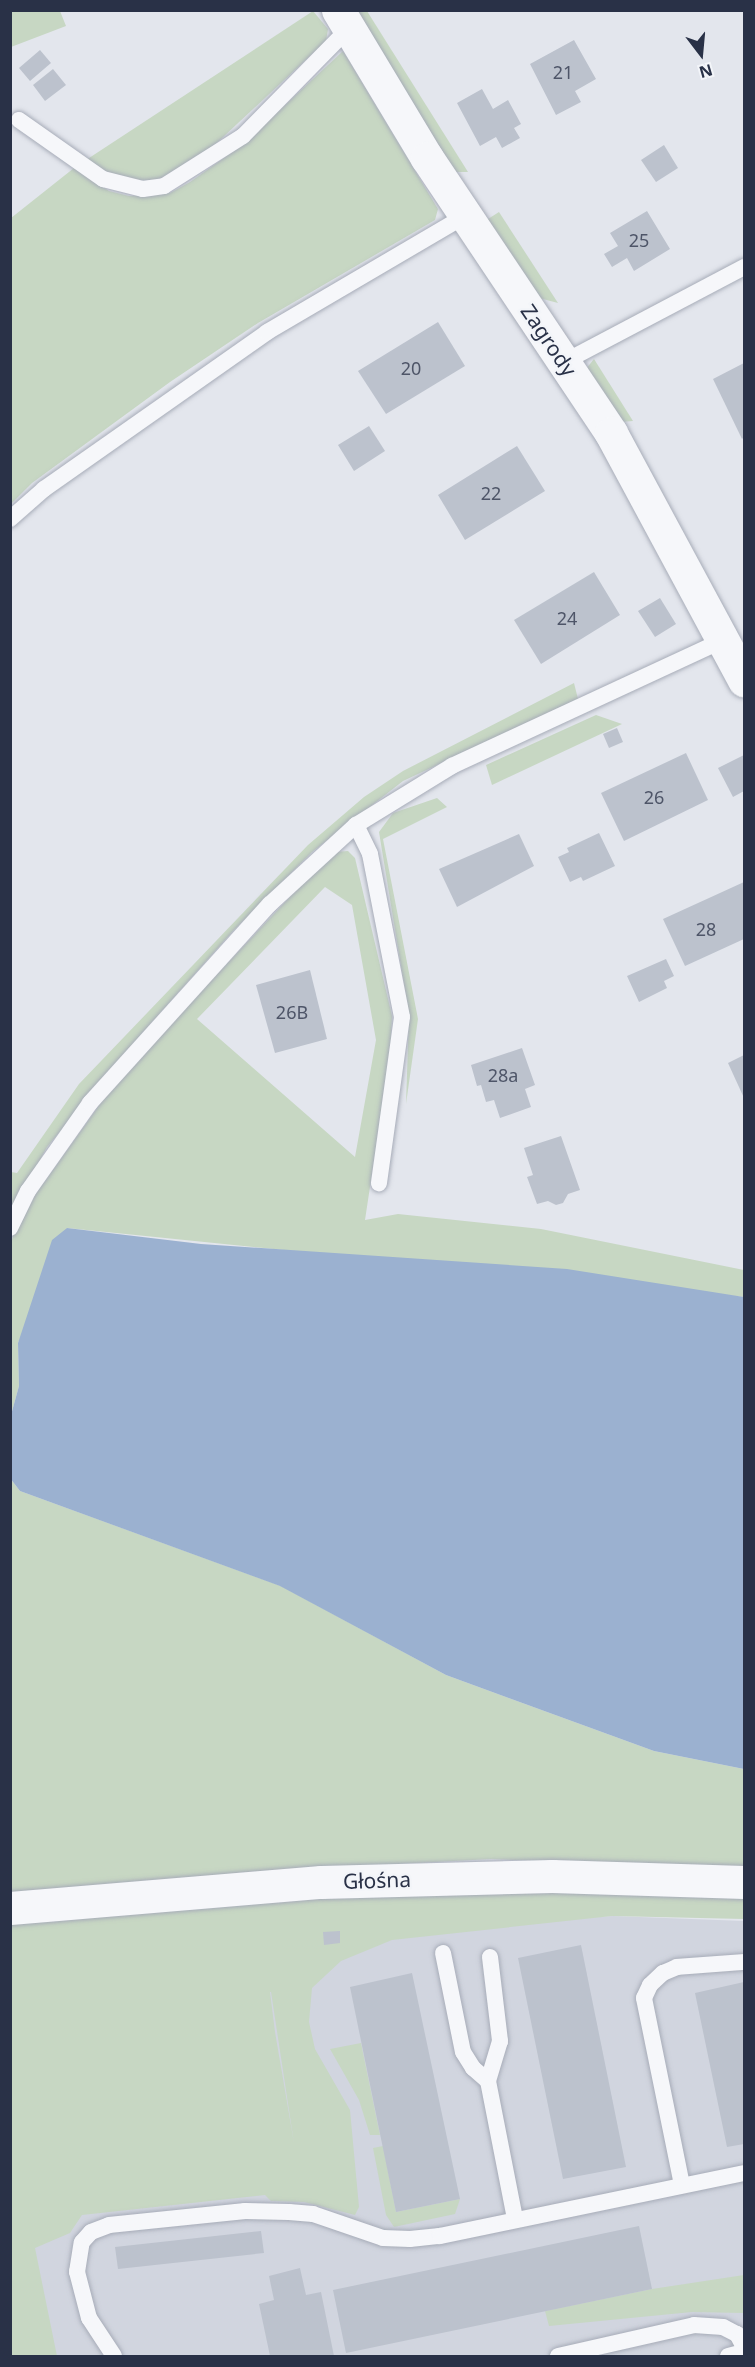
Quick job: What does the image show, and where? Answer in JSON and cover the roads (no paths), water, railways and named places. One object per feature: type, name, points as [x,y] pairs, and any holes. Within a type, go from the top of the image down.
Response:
[{"type":"street","name":"Zagrody","points":[[343,20],[465,216],[612,433],[726,639],[744,680]]},
{"type":"street","name":"Głośna","points":[[10,1908],[321,1882],[552,1876],[744,1882]]},
{"type":"lane","points":[[19,120],[103,179],[143,189],[164,186],[243,136],[343,20]]},
{"type":"lane","points":[[10,519],[44,489],[257,338],[465,216]]},
{"type":"lane","points":[[564,362],[744,267]]},
{"type":"lane","points":[[10,1228],[28,1191],[90,1103],[270,904],[356,825],[452,766],[726,639]]},
{"type":"lane","points":[[356,825],[370,854],[402,1017],[379,1183]]},
{"type":"lane","points":[[443,1953],[463,2052],[473,2068],[488,2081]]},
{"type":"lane","points":[[490,1957],[500,2041],[488,2081],[515,2219]]},
{"type":"lane","points":[[682,2185],[644,1998],[650,1984],[670,1970],[744,1962]]},
{"type":"lane","points":[[114,2356],[89,2318],[77,2272],[82,2242],[91,2232],[109,2225],[245,2211],[289,2212],[313,2214],[383,2238],[410,2239],[744,2173]]},
{"type":"lane","points":[[558,2356],[694,2325],[723,2327],[737,2334],[744,2349],[728,2356]]},
{"type":"water","points":[[67,1228],[201,1244],[567,1269],[744,1297],[744,1769],[654,1751],[446,1675],[280,1586],[20,1491],[10,1478],[11,1415],[19,1386],[18,1343],[52,1240]]}]
